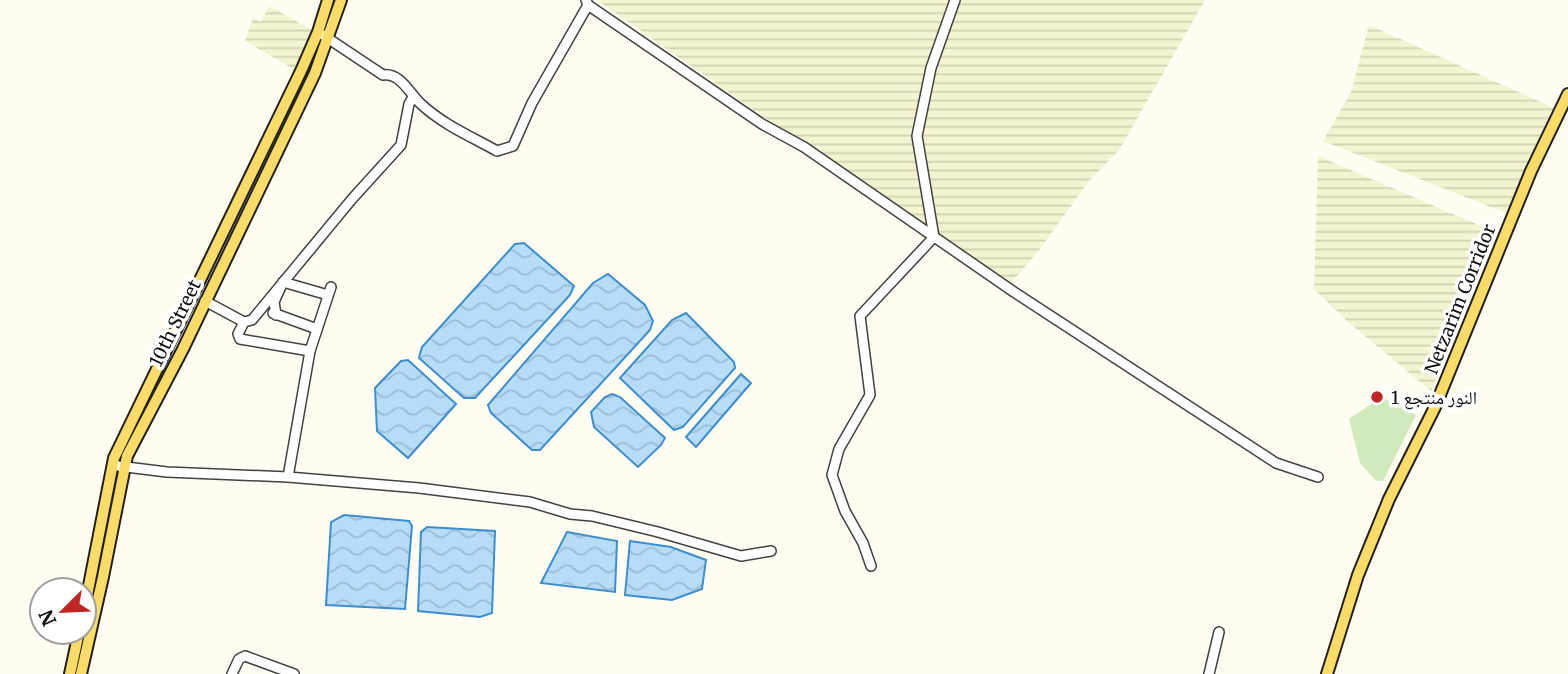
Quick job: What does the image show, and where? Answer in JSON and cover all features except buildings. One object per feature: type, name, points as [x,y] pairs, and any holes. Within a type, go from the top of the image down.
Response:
[{"type":"main road","name":"10th Street","points":[[92,576],[118,466],[183,349],[315,74],[328,0]]},
{"type":"main road","name":"10th Street","points":[[80,674],[103,577],[121,441],[341,0]]},
{"type":"main road","name":"Netzarim Corridor","points":[[1327,674],[1358,576],[1389,499],[1434,407],[1531,171],[1568,94]]},
{"type":"main road","points":[[70,674],[76,646]]},
{"type":"street","points":[[934,237],[917,136],[931,68],[955,0]]},
{"type":"street","points":[[323,35],[383,75],[391,74],[431,113],[497,151],[513,146],[532,103],[587,2],[762,124],[804,147],[934,237],[1276,463],[1318,477]]},
{"type":"street","points":[[205,302],[244,322],[250,322],[352,199],[401,145],[409,104],[413,97]]},
{"type":"street","points":[[871,566],[832,475],[839,449],[870,395],[860,316],[934,237]]},
{"type":"street","points":[[283,282],[329,291],[310,351],[288,477]]},
{"type":"street","points":[[276,315],[274,302],[283,282]]},
{"type":"street","points":[[262,308],[317,329]]},
{"type":"street","points":[[244,322],[238,334],[240,339],[310,351]]},
{"type":"street","points":[[118,466],[167,472],[288,477],[419,488],[530,502],[570,514],[592,516],[658,532],[741,556],[771,551]]},
{"type":"street","points":[[1209,674],[1219,632]]},
{"type":"street","points":[[232,674],[239,659],[245,656],[294,674]]},
{"type":"green space","points":[[597,0],[1205,0],[1119,150],[1088,182],[1040,249],[1011,283],[839,170]]},
{"type":"green space","points":[[269,6],[314,31],[297,71],[245,41],[253,18],[261,22]]},
{"type":"green space","points":[[1369,25],[1554,108],[1506,213],[1323,141],[1351,92]]},
{"type":"green space","points":[[1318,156],[1497,233],[1431,391],[1347,321],[1314,289]]},
{"type":"green space","points":[[1382,397],[1416,415],[1383,481],[1376,481],[1360,463],[1349,419]]},
{"type":"water","points":[[524,243],[574,286],[570,295],[475,398],[464,398],[419,358],[422,347],[515,244]]},
{"type":"water","points":[[608,274],[645,305],[653,321],[650,330],[540,450],[532,450],[491,413],[488,405],[593,283]]},
{"type":"water","points":[[686,313],[734,362],[735,368],[683,427],[674,430],[620,378],[672,320]]},
{"type":"water","points":[[408,360],[456,404],[408,458],[377,431],[375,388],[401,361]]},
{"type":"water","points":[[741,374],[751,383],[696,447],[686,437]]},
{"type":"water","points":[[612,394],[620,397],[665,438],[638,467],[594,427],[591,412],[605,397]]},
{"type":"water","points":[[344,515],[409,521],[412,526],[405,609],[326,605],[331,522]]},
{"type":"water","points":[[427,527],[495,531],[492,613],[480,617],[418,611],[421,532]]},
{"type":"water","points":[[567,532],[617,541],[615,592],[541,583]]},
{"type":"water","points":[[630,541],[671,547],[706,560],[702,589],[672,600],[625,595]]},
{"type":"place","name":"1 النور منتجع","points":[[1377,397]]}]
